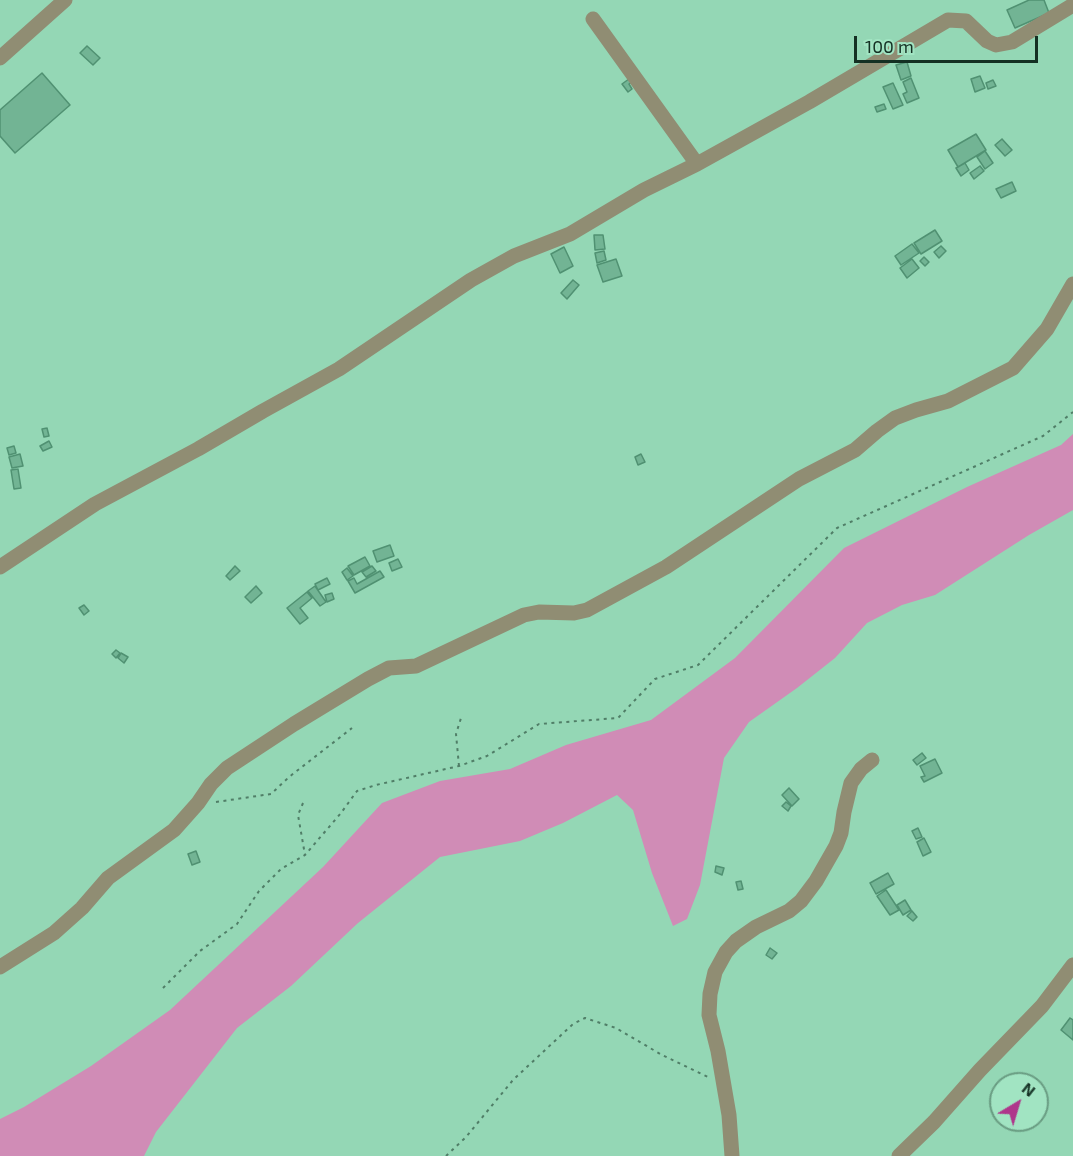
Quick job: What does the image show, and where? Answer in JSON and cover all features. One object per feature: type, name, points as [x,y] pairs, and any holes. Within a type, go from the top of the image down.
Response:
[{"type":"street","points":[[0,58],[65,0]]},
{"type":"street","points":[[0,567],[95,504],[339,369],[471,280],[514,256],[570,234],[644,190],[697,164],[809,102],[948,20],[966,21],[987,41],[996,45],[1012,42],[1073,5]]},
{"type":"street","points":[[593,19],[697,164]]},
{"type":"street","points":[[0,967],[54,933],[82,908],[108,878],[174,830],[227,768],[389,668],[416,666],[524,615],[538,612],[574,613],[587,610],[674,562],[799,479],[855,450],[895,418],[964,394],[1013,368],[1047,329],[1073,284]]},
{"type":"street","points":[[732,1156],[732,1140],[724,1088],[709,1015],[710,994],[715,972],[726,952],[736,941],[756,927],[789,911],[801,901],[816,881],[836,846],[841,832],[851,783],[861,769],[872,760]]},
{"type":"street","points":[[899,1156],[934,1122],[1042,1006],[1073,965]]},
{"type":"path","points":[[163,988],[200,951],[237,924],[259,891],[281,869],[305,855],[357,791],[459,766],[487,756],[539,724],[618,718],[655,679],[698,665],[837,528],[1043,436],[1073,412]]},
{"type":"path","points":[[459,766],[456,734],[461,718]]},
{"type":"path","points":[[198,803],[232,801],[271,794],[303,765],[352,728]]},
{"type":"path","points":[[303,803],[298,815],[305,855]]},
{"type":"path","points":[[446,1156],[466,1137],[513,1080],[573,1024],[585,1018],[616,1028],[662,1055],[716,1081],[724,1088]]},
{"type":"shaded area","points":[[1073,434],[1073,510],[935,595],[902,605],[867,623],[835,658],[749,722],[724,758],[700,885],[687,919],[673,926],[652,873],[633,810],[617,795],[563,823],[520,841],[440,857],[358,923],[291,986],[237,1028],[156,1132],[144,1156],[0,1156],[0,1119],[91,1066],[170,1010],[323,867],[382,803],[440,781],[510,769],[566,745],[651,720],[735,658],[844,548],[967,487],[1061,445]]},
{"type":"building","points":[[1029,0],[1044,0],[1049,13],[1015,28],[1007,10]]},
{"type":"building","points":[[87,46],[100,58],[93,65],[80,53]]},
{"type":"building","points":[[907,62],[911,76],[901,80],[896,65]]},
{"type":"building","points":[[42,73],[70,105],[15,153],[0,136],[0,110]]},
{"type":"building","points":[[633,76],[636,79],[629,84],[632,89],[628,92],[622,84]]},
{"type":"building","points":[[980,76],[985,88],[975,92],[971,79]]},
{"type":"building","points":[[911,78],[919,98],[907,103],[903,94],[907,92],[903,82]]},
{"type":"building","points":[[993,80],[996,86],[988,89],[986,83]]},
{"type":"building","points":[[893,83],[903,105],[893,109],[883,87]]},
{"type":"building","points":[[884,104],[886,109],[877,112],[875,107]]},
{"type":"building","points":[[976,134],[986,150],[958,167],[948,150]]},
{"type":"building","points":[[1002,139],[1012,150],[1005,156],[995,145]]},
{"type":"building","points":[[985,151],[993,163],[985,169],[977,157]]},
{"type":"building","points":[[965,163],[969,170],[961,176],[956,168]]},
{"type":"building","points":[[980,166],[984,171],[974,179],[970,173]]},
{"type":"building","points":[[1012,182],[1016,191],[1001,198],[996,189]]},
{"type":"building","points":[[935,230],[942,241],[921,254],[914,243]]},
{"type":"building","points":[[594,235],[603,235],[605,249],[595,250]]},
{"type":"building","points":[[912,244],[919,253],[901,265],[895,256]]},
{"type":"building","points":[[941,246],[946,251],[939,258],[934,252]]},
{"type":"building","points":[[564,247],[573,266],[560,273],[551,254]]},
{"type":"building","points":[[604,251],[606,260],[597,263],[595,253]]},
{"type":"building","points":[[924,257],[929,262],[925,266],[920,261]]},
{"type":"building","points":[[616,259],[622,276],[603,282],[597,265]]},
{"type":"building","points":[[912,259],[919,268],[907,278],[900,268]]},
{"type":"building","points":[[573,280],[579,285],[567,299],[561,293]]},
{"type":"building","points":[[47,428],[49,436],[44,437],[42,429]]},
{"type":"building","points":[[49,441],[52,447],[43,451],[40,446]]},
{"type":"building","points":[[14,446],[16,453],[9,455],[7,448]]},
{"type":"building","points":[[20,454],[23,466],[12,468],[9,457]]},
{"type":"building","points":[[641,454],[645,462],[638,465],[635,457]]},
{"type":"building","points":[[18,469],[21,488],[14,489],[11,470]]},
{"type":"building","points":[[390,545],[394,556],[377,562],[373,551]]},
{"type":"building","points":[[365,557],[370,566],[354,575],[348,566]]},
{"type":"building","points":[[398,559],[402,567],[392,571],[389,563]]},
{"type":"building","points":[[235,566],[240,571],[230,580],[226,576]]},
{"type":"building","points":[[372,566],[376,571],[366,577],[362,572]]},
{"type":"building","points":[[347,568],[353,576],[347,580],[342,572]]},
{"type":"building","points":[[380,571],[384,577],[355,593],[348,581],[354,578],[357,584]]},
{"type":"building","points":[[327,578],[330,584],[318,590],[315,584]]},
{"type":"building","points":[[256,586],[262,593],[251,603],[245,597]]},
{"type":"building","points":[[315,586],[326,602],[320,606],[308,591]]},
{"type":"building","points":[[307,592],[312,598],[300,608],[308,618],[300,624],[287,608]]},
{"type":"building","points":[[332,593],[334,599],[327,602],[325,595]]},
{"type":"building","points":[[84,605],[89,611],[84,615],[79,608]]},
{"type":"building","points":[[116,650],[120,653],[116,658],[112,654]]},
{"type":"building","points":[[121,653],[128,657],[124,663],[118,658]]},
{"type":"building","points":[[922,753],[926,758],[917,765],[913,760]]},
{"type":"building","points":[[935,759],[942,773],[924,782],[921,777],[925,776],[920,766]]},
{"type":"building","points":[[789,788],[799,799],[792,806],[782,795]]},
{"type":"building","points":[[786,802],[791,806],[788,811],[782,806]]},
{"type":"building","points":[[918,828],[922,837],[916,839],[912,831]]},
{"type":"building","points":[[924,838],[931,852],[923,856],[917,842]]},
{"type":"building","points":[[196,851],[200,862],[192,865],[188,854]]},
{"type":"building","points":[[716,866],[724,868],[722,875],[715,872]]},
{"type":"building","points":[[888,873],[894,884],[876,894],[870,883]]},
{"type":"building","points":[[741,881],[743,889],[738,890],[736,882]]},
{"type":"building","points":[[886,890],[899,910],[890,915],[877,896]]},
{"type":"building","points":[[905,900],[911,910],[903,915],[897,905]]},
{"type":"building","points":[[912,911],[917,917],[913,921],[907,916]]},
{"type":"building","points":[[770,948],[777,953],[772,959],[766,955]]},
{"type":"building","points":[[1070,1018],[1073,1020],[1073,1040],[1061,1030]]}]
